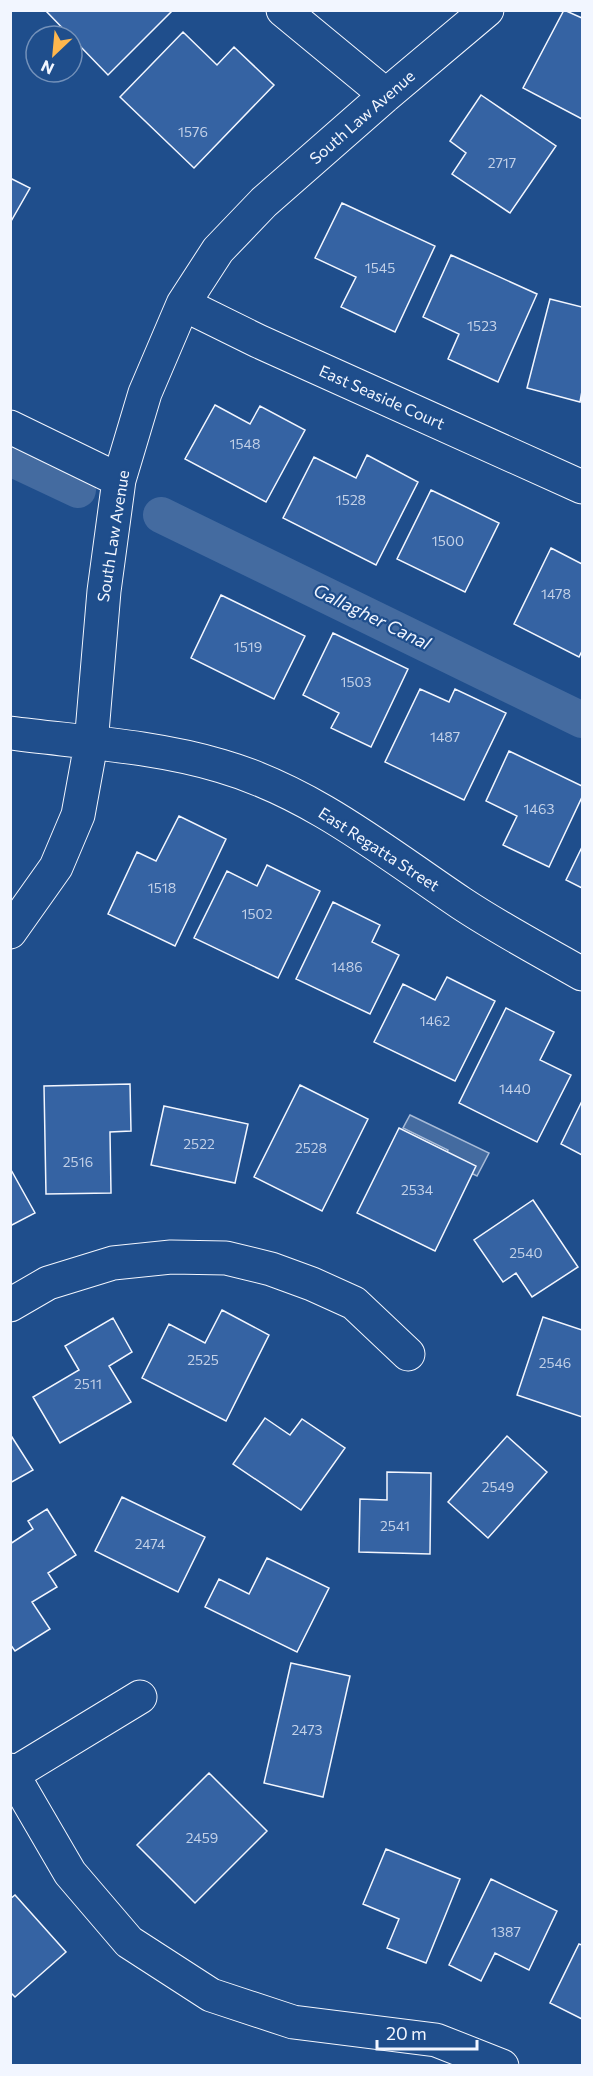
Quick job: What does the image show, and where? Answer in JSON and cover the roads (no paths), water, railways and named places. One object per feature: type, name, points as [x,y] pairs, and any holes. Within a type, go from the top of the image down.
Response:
[{"type":"street","points":[[283,10],[386,95]]},
{"type":"street","name":"South Law Avenue","points":[[10,932],[56,867],[78,816],[91,744],[104,591],[119,480],[145,393],[183,304],[218,250],[264,202],[386,95],[488,10]]},
{"type":"street","name":"East Seaside Court","points":[[183,304],[268,345],[582,487]]},
{"type":"street","points":[[10,427],[119,480]]},
{"type":"street","name":"East Regatta Street","points":[[10,733],[173,755],[222,766],[267,783],[336,818],[464,905],[582,974]]},
{"type":"street","points":[[10,1305],[48,1283],[113,1263],[171,1257],[226,1258],[271,1269],[354,1303],[408,1354]]},
{"type":"street","points":[[140,1697],[11,1773],[70,1873],[129,1942],[211,1995],[293,2022],[436,2040],[502,2066]]},
{"type":"water","points":[[410,1115],[489,1153],[477,1176],[444,1160],[448,1150],[403,1128]]},
{"type":"waterway","name":"Gallagher Canal","points":[[10,458],[78,490]]},
{"type":"waterway","name":"Gallagher Canal","points":[[161,515],[582,720]]}]
